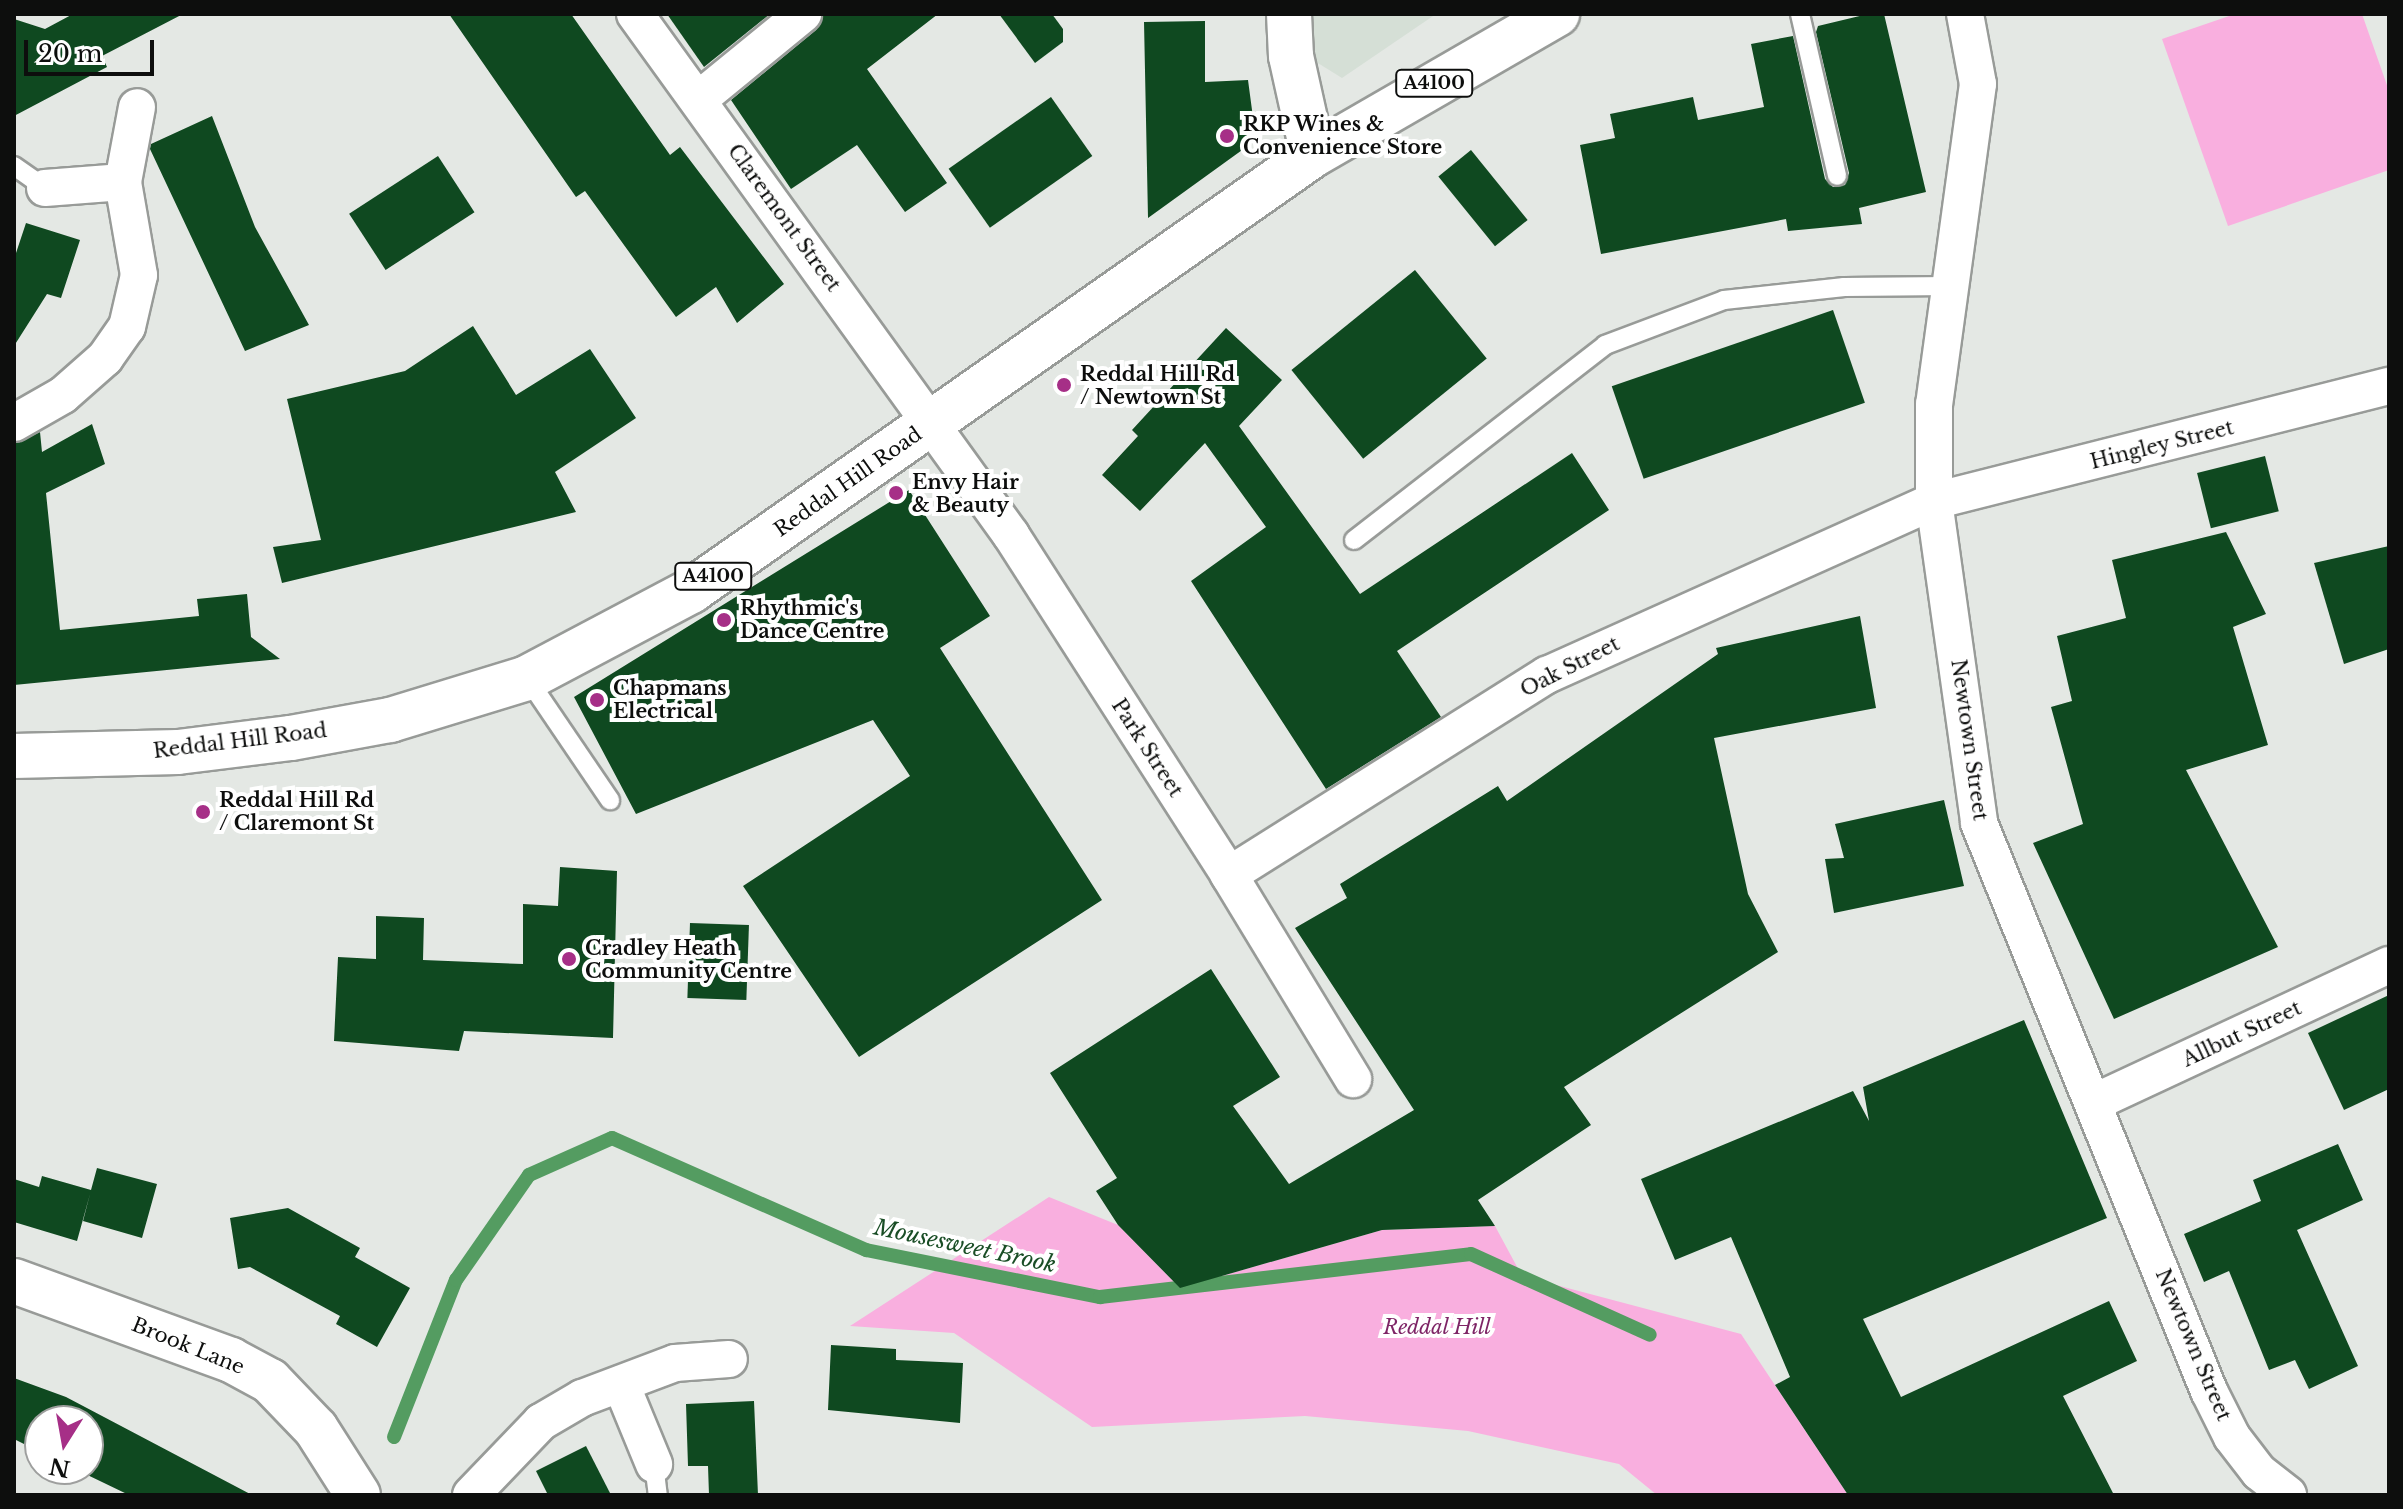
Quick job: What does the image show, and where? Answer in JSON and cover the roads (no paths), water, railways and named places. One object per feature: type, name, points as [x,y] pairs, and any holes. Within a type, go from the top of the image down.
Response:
[{"type":"main road","points":[[1289,14],[1291,56],[1313,155]]},
{"type":"main road","name":"Reddal Hill Road","points":[[14,756],[178,752],[291,738],[390,720],[527,678],[691,591],[1313,155],[1557,14]]},
{"type":"main road","name":"Brook Lane","points":[[14,1281],[231,1360],[270,1381],[316,1429],[358,1495]]},
{"type":"street","name":"Claremont Street","points":[[635,14],[932,423]]},
{"type":"street","points":[[698,100],[803,14]]},
{"type":"street","name":"Newtown Street","points":[[1965,14],[1978,84],[1934,404],[1934,501],[1979,823],[2095,1102],[2209,1391],[2250,1460],[2288,1495]]},
{"type":"street","points":[[14,423],[63,395],[105,358],[127,327],[139,275],[123,182],[137,107]]},
{"type":"street","points":[[45,188],[123,182]]},
{"type":"street","name":"Hingley Street","points":[[1934,501],[2389,386]]},
{"type":"street","name":"Park Street","points":[[932,423],[1011,535],[1229,875],[1353,1079]]},
{"type":"street","name":"Oak Street","points":[[1229,875],[1547,675],[1934,501]]},
{"type":"street","name":"Allbut Street","points":[[2095,1102],[2389,965]]},
{"type":"street","points":[[471,1495],[541,1422],[582,1398],[675,1363],[729,1359]]},
{"type":"street","points":[[621,1384],[656,1480]]},
{"type":"lane","points":[[1800,14],[1837,176]]},
{"type":"lane","points":[[14,166],[45,188]]},
{"type":"lane","points":[[1354,540],[1605,345],[1724,300],[1844,287],[1950,286]]},
{"type":"lane","points":[[527,678],[610,800]]},
{"type":"waterway","name":"Mousesweet Brook","points":[[394,1437],[456,1280],[529,1175],[612,1138],[866,1250],[1100,1297],[1471,1254],[1650,1335]]},
{"type":"place","name":"RKP Wines & Convenience Store","points":[[1227,136]]},
{"type":"place","name":"Reddal Hill Rd / Newtown St","points":[[1064,385]]},
{"type":"place","name":"Envy Hair & Beauty","points":[[896,493]]},
{"type":"place","name":"Rhythmic's Dance Centre","points":[[724,620]]},
{"type":"place","name":"Chapmans Electrical","points":[[597,700]]},
{"type":"place","name":"Reddal Hill Rd / Claremont St","points":[[203,812]]},
{"type":"place","name":"Cradley Heath Community Centre","points":[[569,959]]},
{"type":"park label","name":"Reddal Hill","points":[[1437,1327]]}]
